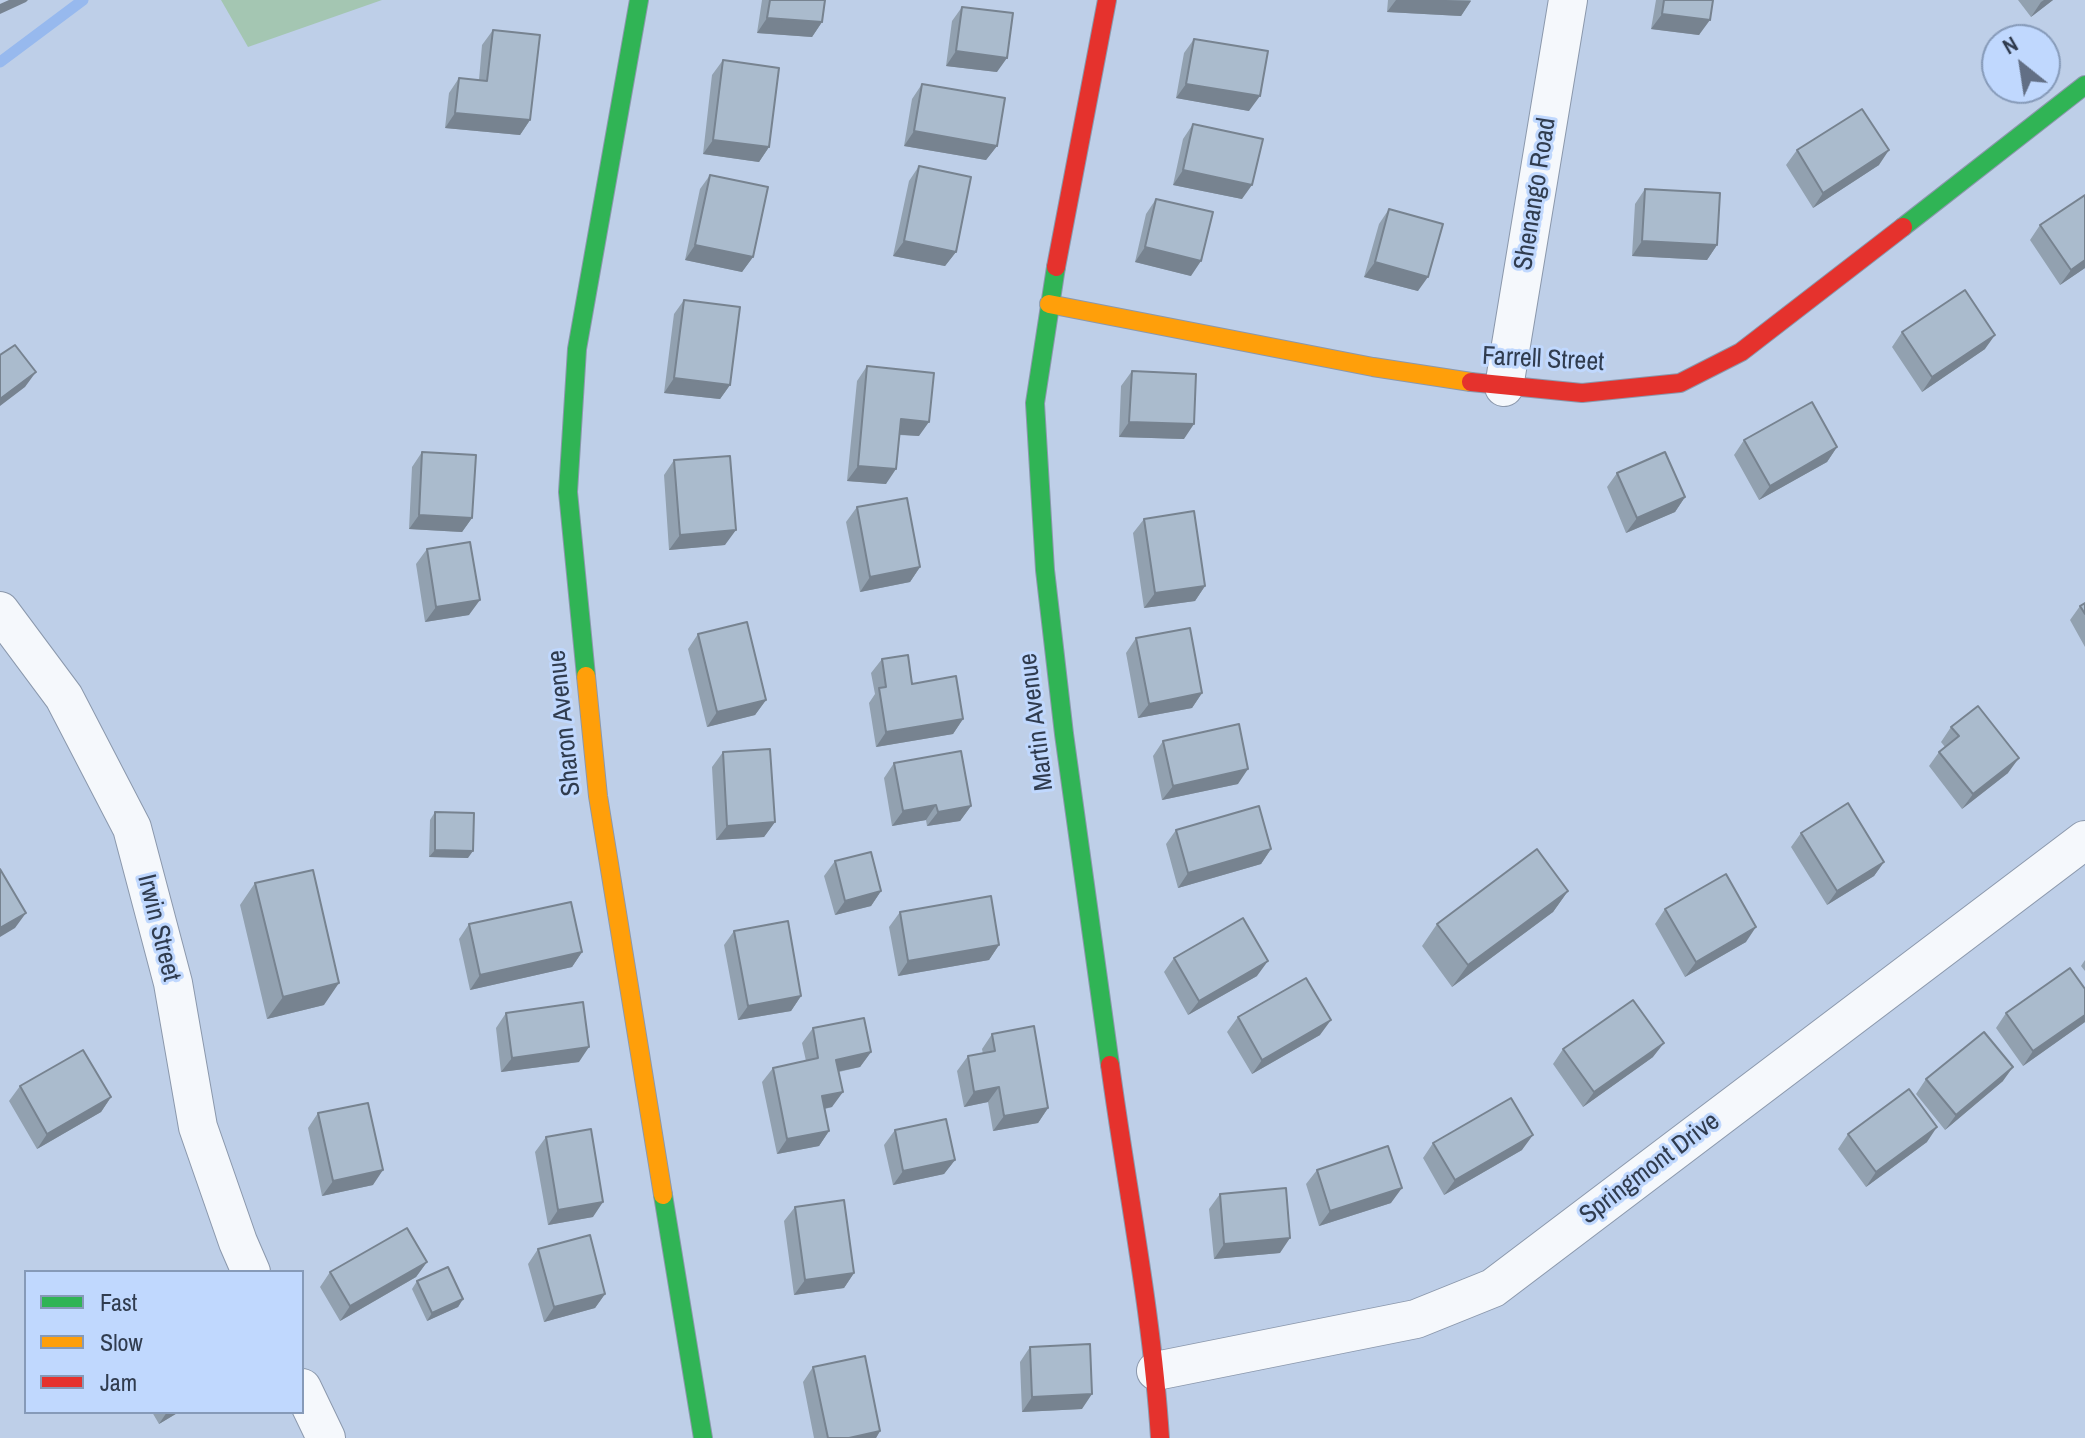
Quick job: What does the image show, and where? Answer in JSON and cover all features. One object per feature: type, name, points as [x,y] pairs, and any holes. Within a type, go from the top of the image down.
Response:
[{"type":"street","name":"Sharon Avenue","points":[[639,0],[577,349],[568,492],[598,796],[703,1438]]},
{"type":"street","name":"Martin Avenue","points":[[1107,0],[1049,304],[1035,403],[1045,570],[1066,750],[1111,1072],[1135,1217],[1156,1371],[1160,1438]]},
{"type":"street","name":"Shenango Road","points":[[1504,387],[1568,0]]},
{"type":"street","name":"Farrell Street","points":[[1049,304],[1358,364],[1504,387],[1582,393],[1680,383],[1741,352],[2085,85]]},
{"type":"street","name":"Irwin Street","points":[[0,611],[64,697],[132,828],[173,983],[198,1127],[250,1270]]},
{"type":"street","name":"Springmont Drive","points":[[1156,1371],[1416,1319],[1493,1288],[2085,840]]},
{"type":"street","points":[[304,1392],[326,1438]]},
{"type":"green space","points":[[221,0],[382,0],[248,47]]},
{"type":"building","points":[[770,0],[825,0],[822,22],[767,18]]},
{"type":"building","points":[[1664,0],[1713,0],[1710,20],[1662,14]]},
{"type":"building","points":[[962,7],[1013,13],[1007,58],[956,51]]},
{"type":"building","points":[[493,30],[540,35],[530,120],[455,113],[459,78],[487,81]]},
{"type":"building","points":[[1194,39],[1268,51],[1260,96],[1186,84]]},
{"type":"building","points":[[723,60],[779,68],[769,147],[713,140]]},
{"type":"building","points":[[922,84],[1005,98],[997,146],[914,131]]},
{"type":"building","points":[[1862,109],[1889,150],[1823,193],[1797,150]]},
{"type":"building","points":[[1193,124],[1263,139],[1252,185],[1183,170]]},
{"type":"building","points":[[919,166],[971,177],[956,252],[904,241]]},
{"type":"building","points":[[710,175],[768,187],[753,257],[695,245]]},
{"type":"building","points":[[1645,189],[1720,193],[1717,245],[1642,241]]},
{"type":"building","points":[[2085,195],[2085,260],[2071,270],[2040,225]]},
{"type":"building","points":[[1156,199],[1213,212],[1201,261],[1145,247]]},
{"type":"building","points":[[1389,209],[1443,224],[1428,277],[1375,262]]},
{"type":"building","points":[[1965,290],[1995,335],[1932,377],[1902,332]]},
{"type":"building","points":[[684,300],[740,307],[730,385],[674,378]]},
{"type":"building","points":[[15,345],[36,372],[0,399],[0,355]]},
{"type":"building","points":[[867,366],[934,373],[929,422],[901,419],[896,469],[858,466]]},
{"type":"building","points":[[1132,371],[1196,374],[1194,424],[1129,422]]},
{"type":"building","points":[[1812,402],[1837,447],[1770,486],[1744,440]]},
{"type":"building","points":[[422,452],[476,455],[472,518],[419,515]]},
{"type":"building","points":[[1665,452],[1685,497],[1637,518],[1617,473]]},
{"type":"building","points":[[730,456],[736,530],[680,535],[674,460]]},
{"type":"building","points":[[907,498],[920,567],[870,577],[857,507]]},
{"type":"building","points":[[1194,511],[1205,586],[1155,593],[1144,519]]},
{"type":"building","points":[[470,542],[480,600],[436,607],[427,549]]},
{"type":"building","points":[[747,622],[766,700],[717,712],[698,634]]},
{"type":"building","points":[[1190,628],[1202,693],[1149,704],[1136,638]]},
{"type":"building","points":[[908,655],[912,684],[956,676],[963,719],[886,732],[879,688],[886,687],[882,659]]},
{"type":"building","points":[[1978,706],[2019,758],[1973,794],[1939,752],[1959,736],[1951,727]]},
{"type":"building","points":[[1239,724],[1248,769],[1173,786],[1163,741]]},
{"type":"building","points":[[770,749],[775,822],[727,826],[723,752]]},
{"type":"building","points":[[961,751],[971,806],[938,812],[936,805],[903,811],[894,763]]},
{"type":"building","points":[[1848,803],[1884,862],[1837,891],[1801,833]]},
{"type":"building","points":[[1259,806],[1271,849],[1188,873],[1176,830]]},
{"type":"building","points":[[435,812],[474,813],[473,851],[435,850]]},
{"type":"building","points":[[1537,849],[1568,891],[1468,965],[1437,924]]},
{"type":"building","points":[[871,852],[881,891],[845,901],[835,861]]},
{"type":"building","points":[[0,869],[26,913],[0,928]]},
{"type":"building","points":[[313,870],[339,983],[283,997],[255,883]]},
{"type":"building","points":[[1726,874],[1756,927],[1696,962],[1665,909]]},
{"type":"building","points":[[991,896],[999,945],[908,961],[900,912]]},
{"type":"building","points":[[571,902],[582,952],[480,975],[469,924]]},
{"type":"building","points":[[1243,918],[1268,961],[1199,1001],[1174,958]]},
{"type":"building","points":[[788,921],[801,996],[748,1006],[734,931]]},
{"type":"building","points":[[2070,968],[2085,989],[2085,1015],[2033,1051],[2006,1013]]},
{"type":"building","points":[[1306,978],[1331,1020],[1262,1060],[1238,1017]]},
{"type":"building","points":[[1633,1000],[1664,1043],[1594,1092],[1563,1049]]},
{"type":"building","points":[[583,1002],[589,1047],[512,1058],[506,1013]]},
{"type":"building","points":[[864,1018],[871,1052],[836,1060],[843,1092],[822,1096],[829,1131],[787,1139],[773,1068],[818,1058],[813,1028]]},
{"type":"building","points":[[1034,1026],[1048,1108],[1004,1116],[999,1087],[974,1092],[968,1056],[995,1051],[992,1034]]},
{"type":"building","points":[[1984,1032],[2013,1067],[1956,1115],[1926,1079]]},
{"type":"building","points":[[83,1050],[111,1097],[47,1134],[20,1086]]},
{"type":"building","points":[[1909,1089],[1937,1127],[1876,1172],[1848,1134]]},
{"type":"building","points":[[1511,1098],[1533,1135],[1455,1180],[1433,1143]]},
{"type":"building","points":[[368,1103],[383,1170],[333,1181],[318,1113]]},
{"type":"building","points":[[946,1119],[955,1160],[903,1171],[895,1130]]},
{"type":"building","points":[[591,1129],[603,1202],[558,1210],[546,1137]]},
{"type":"building","points":[[1388,1146],[1402,1188],[1330,1211],[1317,1170]]},
{"type":"building","points":[[1286,1188],[1290,1238],[1224,1244],[1220,1194]]},
{"type":"building","points":[[844,1200],[854,1273],[805,1280],[795,1207]]},
{"type":"building","points":[[407,1228],[427,1262],[350,1306],[330,1272]]},
{"type":"building","points":[[590,1235],[605,1294],[554,1307],[538,1249]]},
{"type":"building","points":[[448,1267],[463,1299],[432,1313],[417,1281]]},
{"type":"building","points":[[1090,1344],[1092,1394],[1032,1397],[1030,1347]]},
{"type":"building","points":[[865,1356],[880,1431],[849,1438],[828,1438],[813,1367]]},
{"type":"waterway","points":[[0,62],[83,0]]},
{"type":"traffic: fast","points":[[586,676],[568,492],[577,349],[639,0]]},
{"type":"traffic: fast","points":[[1903,227],[2085,85]]},
{"type":"traffic: fast","points":[[1056,267],[1035,403],[1045,570],[1064,734],[1110,1065]]},
{"type":"traffic: fast","points":[[663,1195],[703,1438]]},
{"type":"traffic: slow","points":[[1049,304],[1373,367],[1471,382]]},
{"type":"traffic: slow","points":[[586,676],[598,796],[663,1195]]},
{"type":"traffic: jam","points":[[1056,267],[1107,0]]},
{"type":"traffic: jam","points":[[1471,382],[1582,393],[1680,383],[1741,352],[1903,227]]},
{"type":"traffic: jam","points":[[1110,1065],[1145,1298],[1160,1438]]}]
